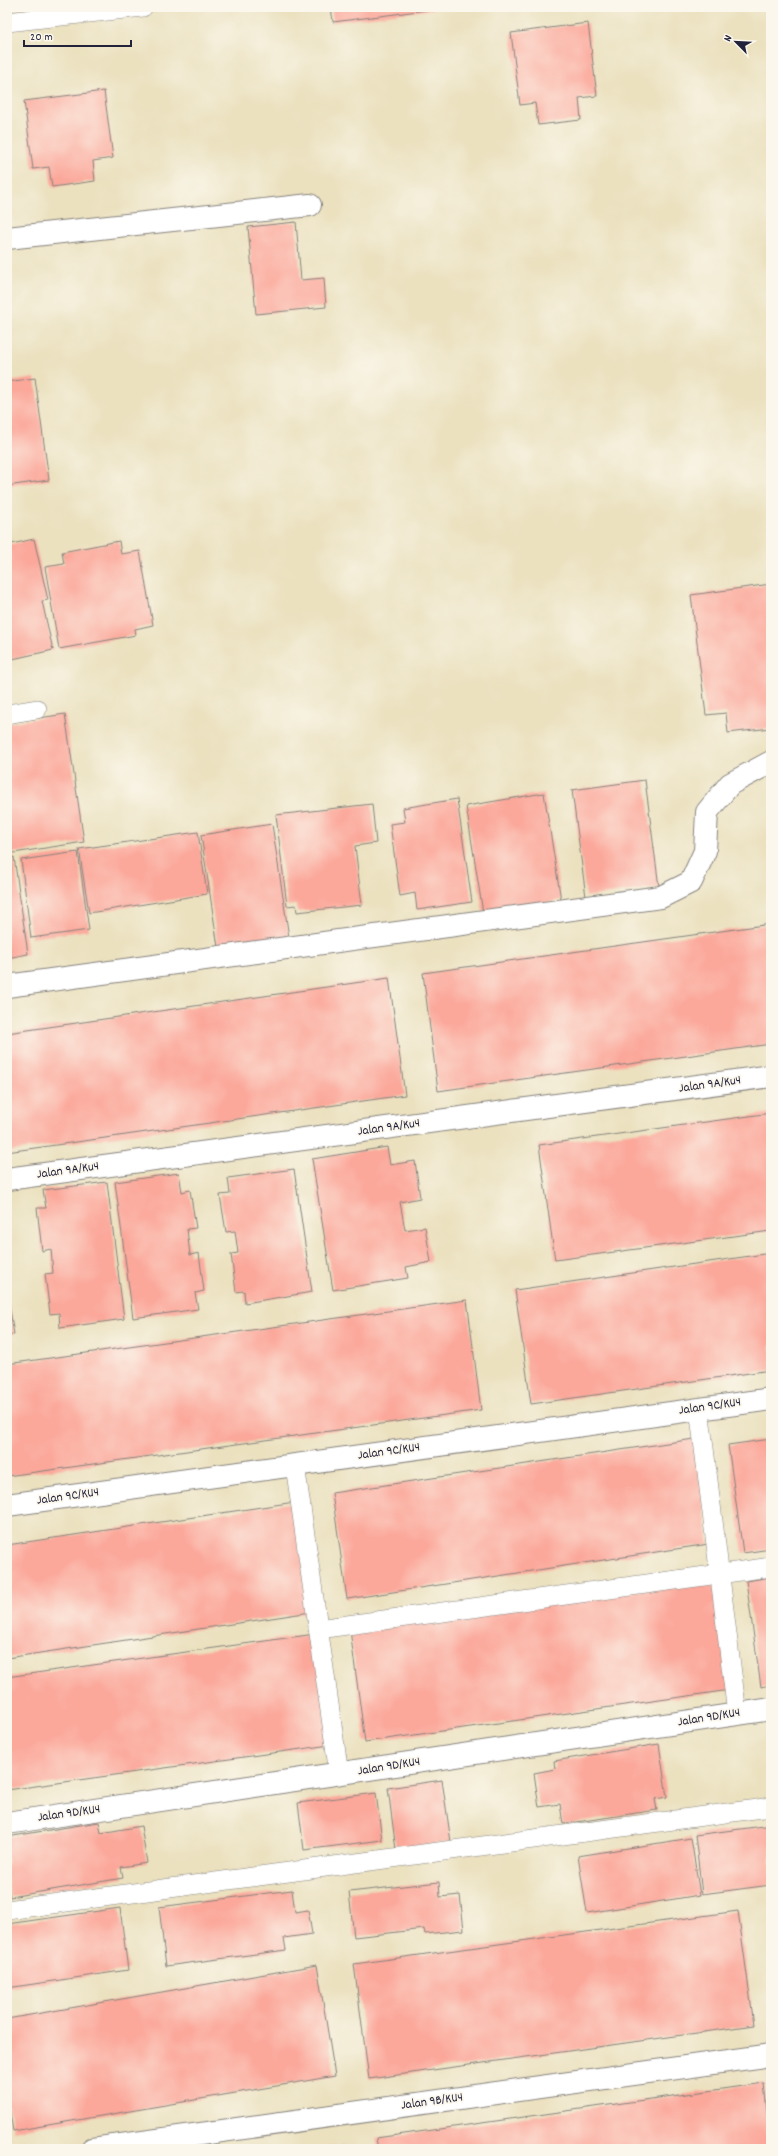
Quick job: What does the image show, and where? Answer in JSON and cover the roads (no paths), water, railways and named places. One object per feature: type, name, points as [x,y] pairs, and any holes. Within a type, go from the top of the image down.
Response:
[{"type":"street","points":[[7,238],[310,205]]},
{"type":"street","points":[[7,986],[661,897],[691,882],[705,851],[707,812],[730,784],[771,762]]},
{"type":"street","name":"Jalan 9A/Ku4","points":[[7,1179],[771,1076]]},
{"type":"street","name":"Jalan 9C/KU4","points":[[7,1505],[771,1399]]},
{"type":"street","name":"Jalan 9D/KU4","points":[[7,1823],[771,1709]]},
{"type":"street","name":"Jalan 9B/KU4","points":[[92,2149],[771,2054]]},
{"type":"lane","points":[[7,22],[143,7]]},
{"type":"lane","points":[[7,714],[37,709]]},
{"type":"lane","points":[[699,1408],[737,1714]]},
{"type":"lane","points":[[296,1465],[339,1774]]},
{"type":"lane","points":[[318,1629],[771,1567]]},
{"type":"lane","points":[[7,1910],[771,1807]]}]
